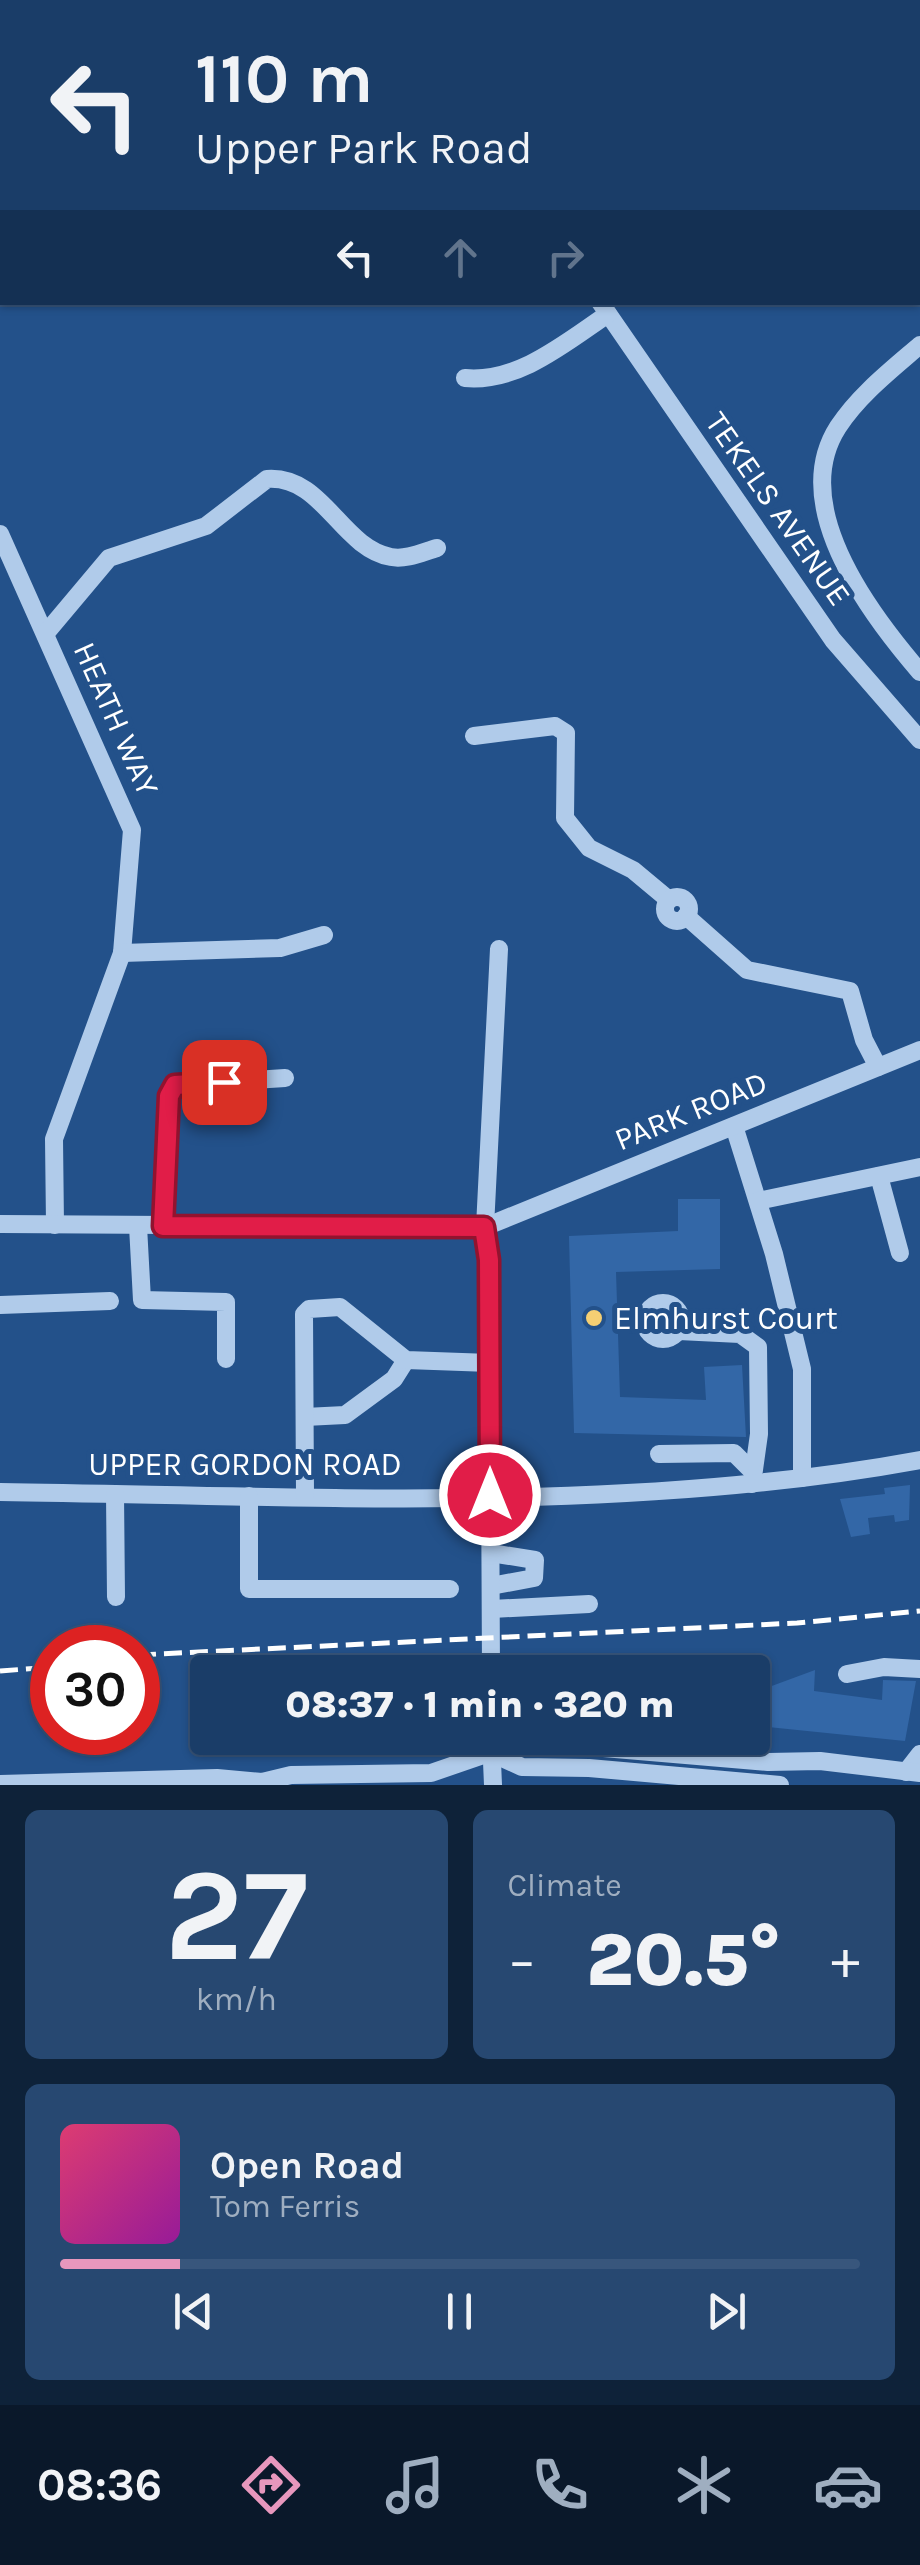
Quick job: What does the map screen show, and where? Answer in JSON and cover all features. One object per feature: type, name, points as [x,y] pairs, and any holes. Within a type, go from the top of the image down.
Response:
[{"type":"street","points":[[465,378],[492,380],[513,373],[604,308]]},
{"type":"street","name":"TEKELS AVENUE","points":[[604,308],[833,640],[920,740]]},
{"type":"street","points":[[920,346],[876,383],[838,428],[824,459],[821,500],[831,538],[847,568],[920,672]]},
{"type":"street","points":[[46,633],[109,558],[206,526],[267,479],[295,482],[370,548],[391,557],[437,548]]},
{"type":"street","name":"HEATH WAY","points":[[0,534],[132,830],[122,953],[54,1139],[54,1225]]},
{"type":"street","points":[[474,736],[555,726],[566,732],[565,818],[588,848],[633,870],[669,900],[676,897],[686,901],[686,916],[747,970],[850,991],[864,1040],[878,1068]]},
{"type":"street","points":[[122,953],[280,948],[324,935]]},
{"type":"street","points":[[491,1655],[490,1363],[484,1227],[499,949]]},
{"type":"street","name":"PARK ROAD","points":[[484,1227],[920,1050]]},
{"type":"street","points":[[163,1226],[169,1096],[175,1085],[285,1078]]},
{"type":"street","points":[[734,1126],[802,1368],[802,1478]]},
{"type":"street","points":[[758,1201],[920,1167]]},
{"type":"street","points":[[879,1176],[900,1253]]},
{"type":"street","points":[[0,1224],[484,1227]]},
{"type":"street","points":[[138,1226],[142,1300],[226,1302],[226,1358]]},
{"type":"street","points":[[0,1305],[110,1302]]},
{"type":"street","points":[[305,1496],[304,1314],[309,1309],[340,1307],[406,1360],[490,1363]]},
{"type":"street","points":[[679,1330],[740,1334],[758,1347],[760,1434],[752,1478]]},
{"type":"street","points":[[306,1417],[345,1415],[394,1379],[406,1360]]},
{"type":"street","points":[[659,1454],[734,1453],[752,1478]]},
{"type":"street","name":"UPPER GORDON ROAD","points":[[0,1492],[614,1495],[752,1478],[802,1478],[920,1460]]},
{"type":"street","points":[[115,1494],[116,1597]]},
{"type":"street","points":[[248,1496],[249,1588],[450,1589]]},
{"type":"street","points":[[491,1553],[535,1560],[534,1578],[491,1586]]},
{"type":"street","points":[[492,1609],[589,1604]]},
{"type":"street","points":[[848,1674],[884,1668],[920,1669]]},
{"type":"street","points":[[690,1755],[768,1762],[820,1761],[916,1778],[920,1754]]},
{"type":"street","points":[[0,1784],[217,1778],[262,1784],[291,1775],[369,1780],[431,1773],[470,1755]]},
{"type":"street","points":[[492,1755],[493,1785]]},
{"type":"street","points":[[506,1755],[522,1767],[589,1777],[780,1785]]},
{"type":"building","name":"Elmhurst Court","points":[[678,1199],[720,1199],[720,1269],[616,1272],[620,1397],[706,1400],[704,1367],[742,1365],[746,1437],[574,1433],[569,1236],[678,1231]]},
{"type":"building","points":[[910,1485],[909,1520],[895,1522],[894,1515],[868,1518],[870,1534],[851,1537],[840,1499],[885,1494],[884,1488]]},
{"type":"building","points":[[815,1670],[814,1691],[882,1700],[883,1680],[916,1681],[905,1741],[770,1727],[770,1687]]},
{"type":"railway","points":[[160,1654],[797,1623],[920,1611]]},
{"type":"railway","points":[[0,1671],[30,1669]]},
{"type":"place","name":"Elmhurst Court","points":[[594,1318]]},
{"type":"route","points":[[224,1082],[175,1085],[169,1096],[163,1226],[484,1227],[489,1260],[490,1495]]}]
